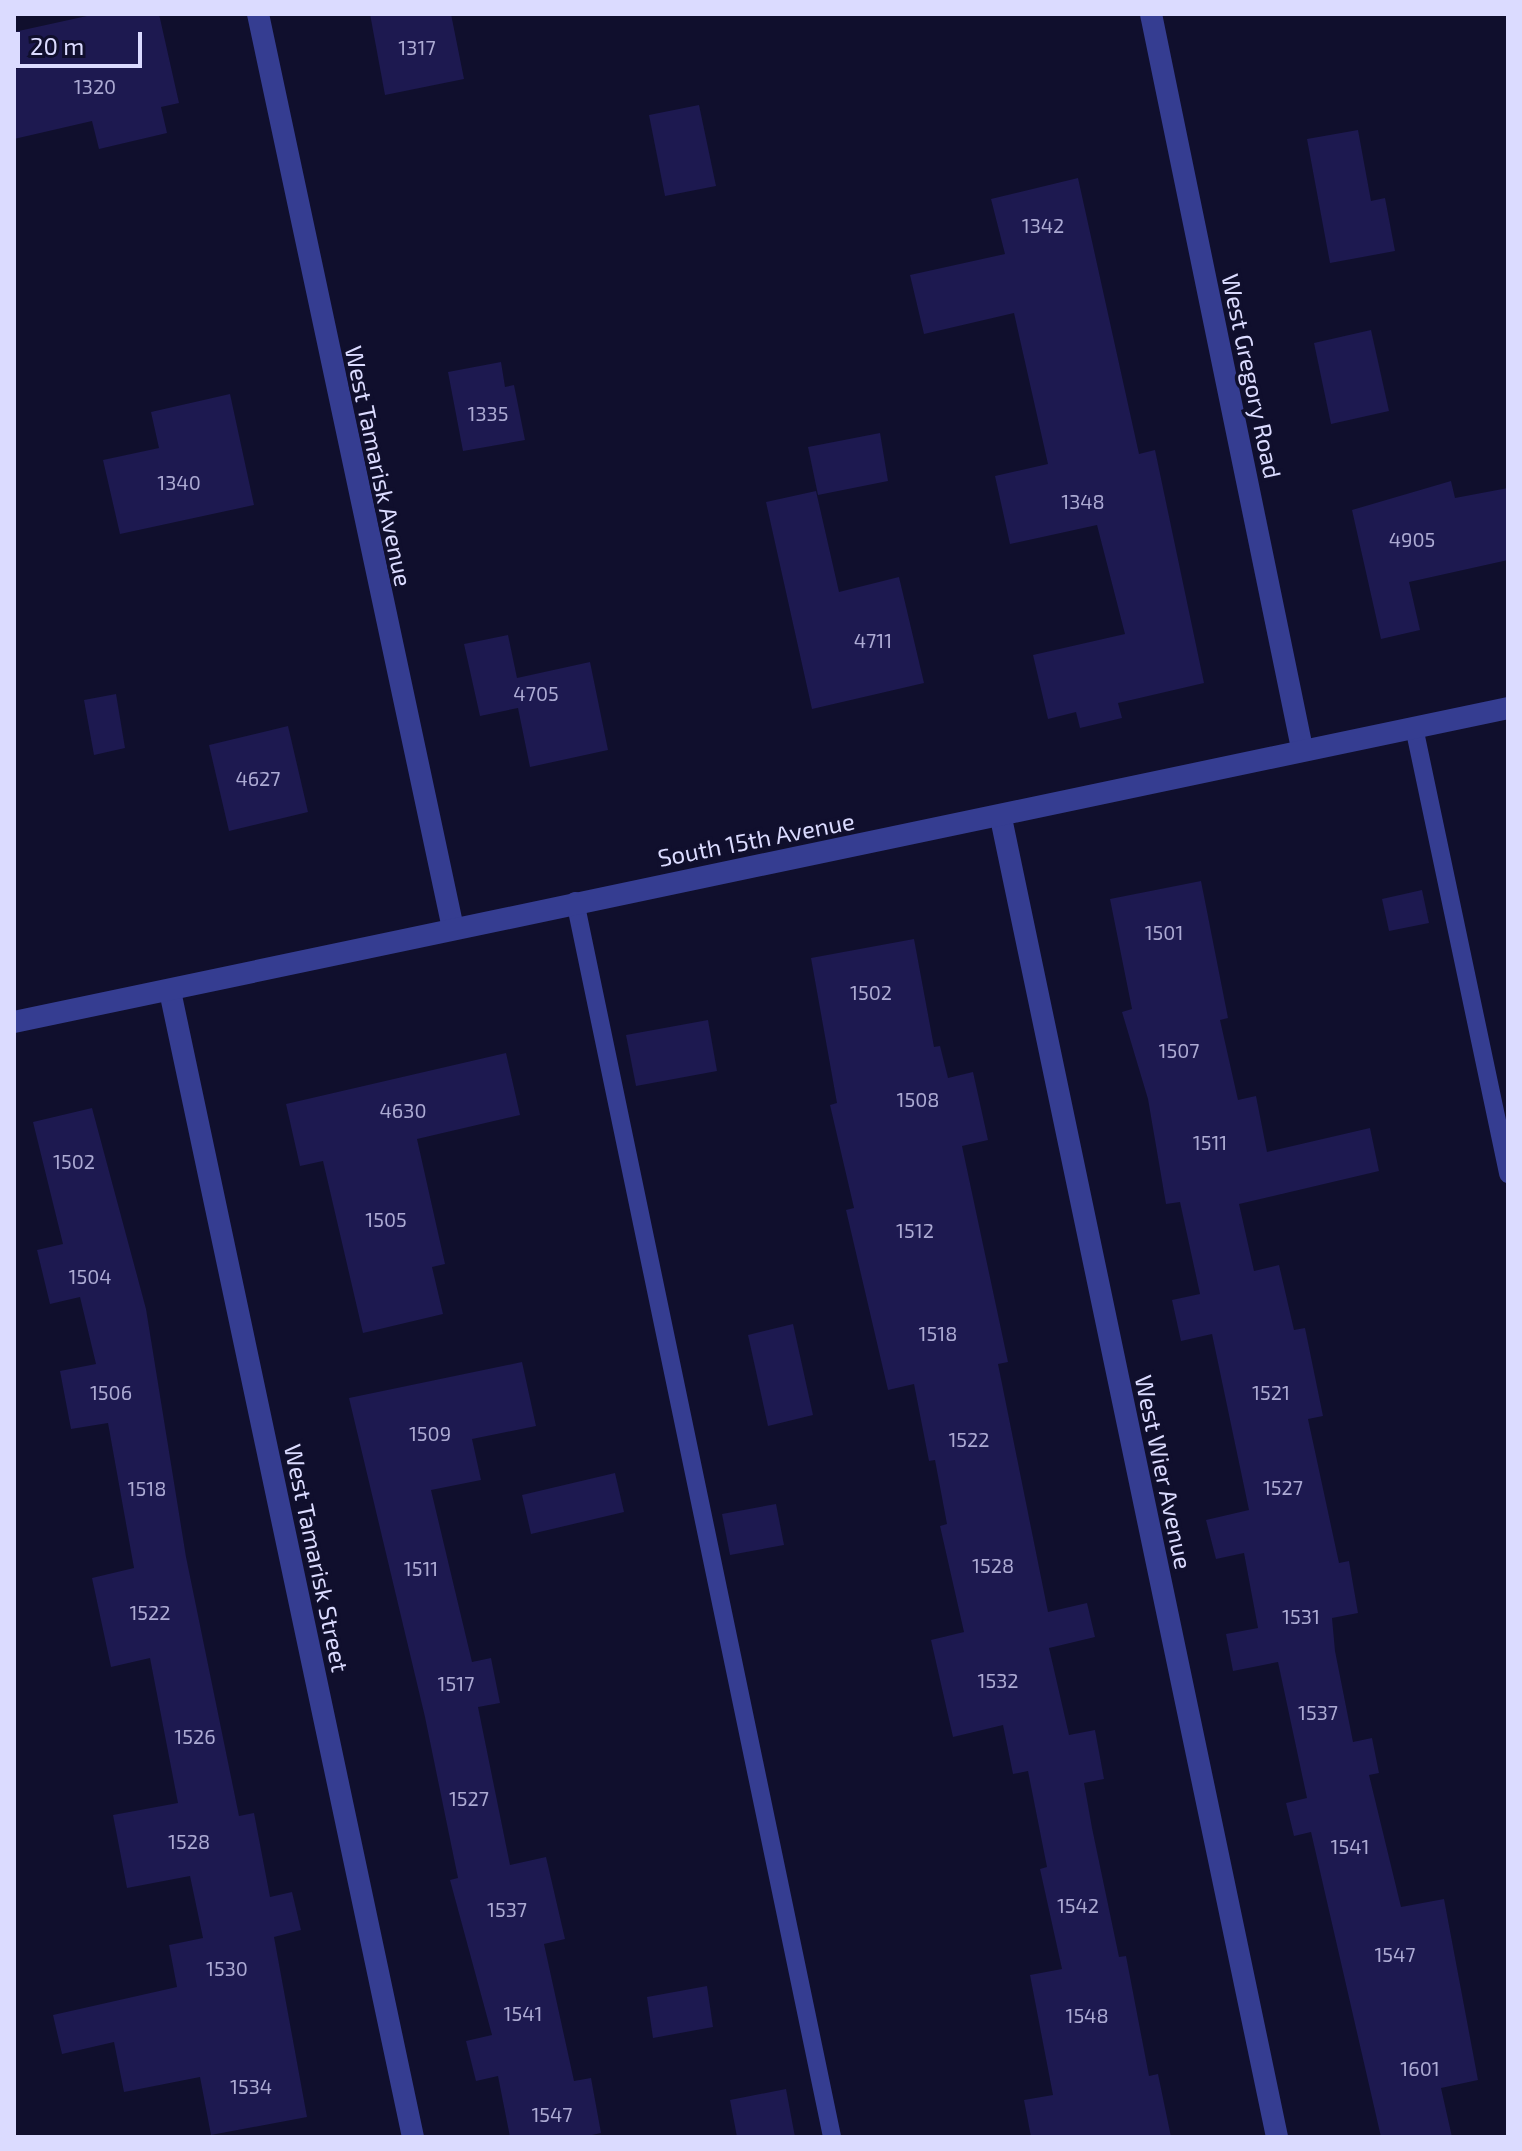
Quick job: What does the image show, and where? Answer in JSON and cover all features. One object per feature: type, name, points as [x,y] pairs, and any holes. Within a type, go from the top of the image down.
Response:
[{"type":"street","name":"West Tamarisk Avenue","points":[[258,14],[453,928]]},
{"type":"street","name":"West Gregory Road","points":[[1151,14],[1302,748]]},
{"type":"street","name":"South 15th Avenue","points":[[14,1022],[170,991],[575,901],[1001,818],[1302,748],[1508,708]]},
{"type":"street","name":"West Wier Avenue","points":[[1001,818],[1277,2137]]},
{"type":"street","name":"West Tamarisk Street","points":[[170,991],[413,2137]]},
{"type":"lane","points":[[1414,727],[1508,1174]]},
{"type":"lane","points":[[575,901],[832,2137]]},
{"type":"building","points":[[96,14],[159,14],[179,103],[161,107],[167,133],[99,149],[92,121],[14,139],[14,69],[21,68],[14,32]]},
{"type":"building","points":[[370,14],[451,14],[464,79],[385,95]]},
{"type":"building","points":[[699,105],[716,186],[665,196],[649,115]]},
{"type":"building","points":[[1358,130],[1371,201],[1385,198],[1395,251],[1330,263],[1307,139]]},
{"type":"building","points":[[1078,178],[1139,454],[1155,450],[1204,683],[1118,703],[1122,718],[1080,728],[1076,712],[1048,719],[1033,655],[1125,634],[1097,525],[1010,544],[995,476],[1048,464],[1014,313],[924,334],[910,275],[1005,254],[991,199]]},
{"type":"building","points":[[1371,330],[1389,411],[1331,424],[1314,343]]},
{"type":"building","points":[[501,362],[505,387],[514,385],[525,440],[463,451],[448,372]]},
{"type":"building","points":[[230,394],[254,505],[120,534],[103,460],[159,448],[151,412]]},
{"type":"building","points":[[880,433],[888,481],[818,495],[808,447]]},
{"type":"building","points":[[1451,481],[1455,498],[1508,488],[1508,560],[1409,582],[1420,630],[1381,639],[1352,510]]},
{"type":"building","points":[[816,491],[839,592],[899,577],[924,683],[812,709],[766,502]]},
{"type":"building","points":[[508,635],[517,678],[590,662],[608,750],[530,767],[518,708],[480,716],[464,644]]},
{"type":"building","points":[[116,694],[125,748],[94,755],[84,700]]},
{"type":"building","points":[[288,726],[308,812],[229,831],[209,745]]},
{"type":"building","points":[[1201,881],[1228,1018],[1220,1020],[1238,1100],[1256,1096],[1267,1152],[1370,1128],[1379,1171],[1239,1204],[1254,1271],[1279,1265],[1294,1330],[1305,1328],[1323,1416],[1308,1419],[1339,1563],[1349,1561],[1358,1613],[1332,1618],[1335,1651],[1353,1742],[1372,1738],[1379,1773],[1369,1775],[1401,1907],[1444,1899],[1478,2080],[1441,2088],[1452,2137],[1381,2137],[1311,1832],[1294,1836],[1286,1803],[1307,1798],[1278,1662],[1233,1671],[1226,1634],[1258,1628],[1244,1553],[1216,1559],[1206,1520],[1249,1510],[1212,1334],[1181,1341],[1172,1300],[1200,1294],[1180,1202],[1166,1204],[1148,1099],[1122,1012],[1132,1009],[1110,899]]},
{"type":"building","points":[[1422,890],[1429,923],[1389,931],[1382,899]]},
{"type":"building","points":[[914,939],[934,1047],[940,1046],[948,1078],[973,1072],[988,1140],[962,1146],[1008,1362],[998,1364],[1048,1612],[1087,1603],[1095,1637],[1049,1648],[1069,1735],[1095,1730],[1104,1779],[1084,1783],[1092,1828],[1119,1957],[1126,1956],[1149,2076],[1158,2074],[1171,2137],[1031,2137],[1024,2100],[1053,2095],[1030,1975],[1062,1969],[1040,1869],[1047,1867],[1028,1771],[1013,1774],[1003,1725],[953,1737],[931,1640],[964,1632],[940,1526],[947,1524],[935,1460],[929,1461],[914,1384],[888,1390],[846,1210],[854,1208],[830,1105],[837,1103],[811,958]]},
{"type":"building","points":[[708,1020],[717,1071],[636,1086],[626,1035]]},
{"type":"building","points":[[506,1053],[520,1115],[417,1139],[445,1264],[432,1267],[443,1314],[363,1333],[323,1161],[300,1166],[286,1104]]},
{"type":"building","points":[[92,1108],[146,1309],[186,1557],[239,1816],[254,1813],[270,1897],[292,1892],[301,1930],[274,1937],[307,2117],[211,2135],[200,2077],[124,2092],[114,2042],[62,2054],[53,2015],[177,1987],[169,1945],[203,1938],[190,1876],[127,1888],[113,1815],[178,1803],[150,1658],[111,1667],[92,1578],[134,1568],[108,1423],[71,1429],[60,1371],[96,1364],[80,1297],[50,1304],[37,1250],[63,1244],[33,1122]]},
{"type":"building","points":[[793,1324],[813,1415],[768,1426],[748,1335]]},
{"type":"building","points":[[522,1362],[536,1426],[472,1439],[481,1480],[431,1490],[472,1662],[491,1658],[500,1703],[478,1707],[510,1865],[546,1857],[565,1939],[544,1944],[574,2081],[591,2078],[601,2133],[583,2137],[510,2137],[498,2076],[476,2081],[466,2041],[492,2035],[450,1880],[458,1878],[425,1717],[349,1398]]},
{"type":"building","points":[[615,1473],[624,1512],[531,1534],[522,1495]]},
{"type":"building","points":[[776,1504],[784,1545],[730,1555],[722,1514]]},
{"type":"building","points":[[707,1986],[713,2027],[653,2038],[647,1997]]},
{"type":"building","points":[[786,2089],[795,2137],[737,2137],[730,2100]]}]
